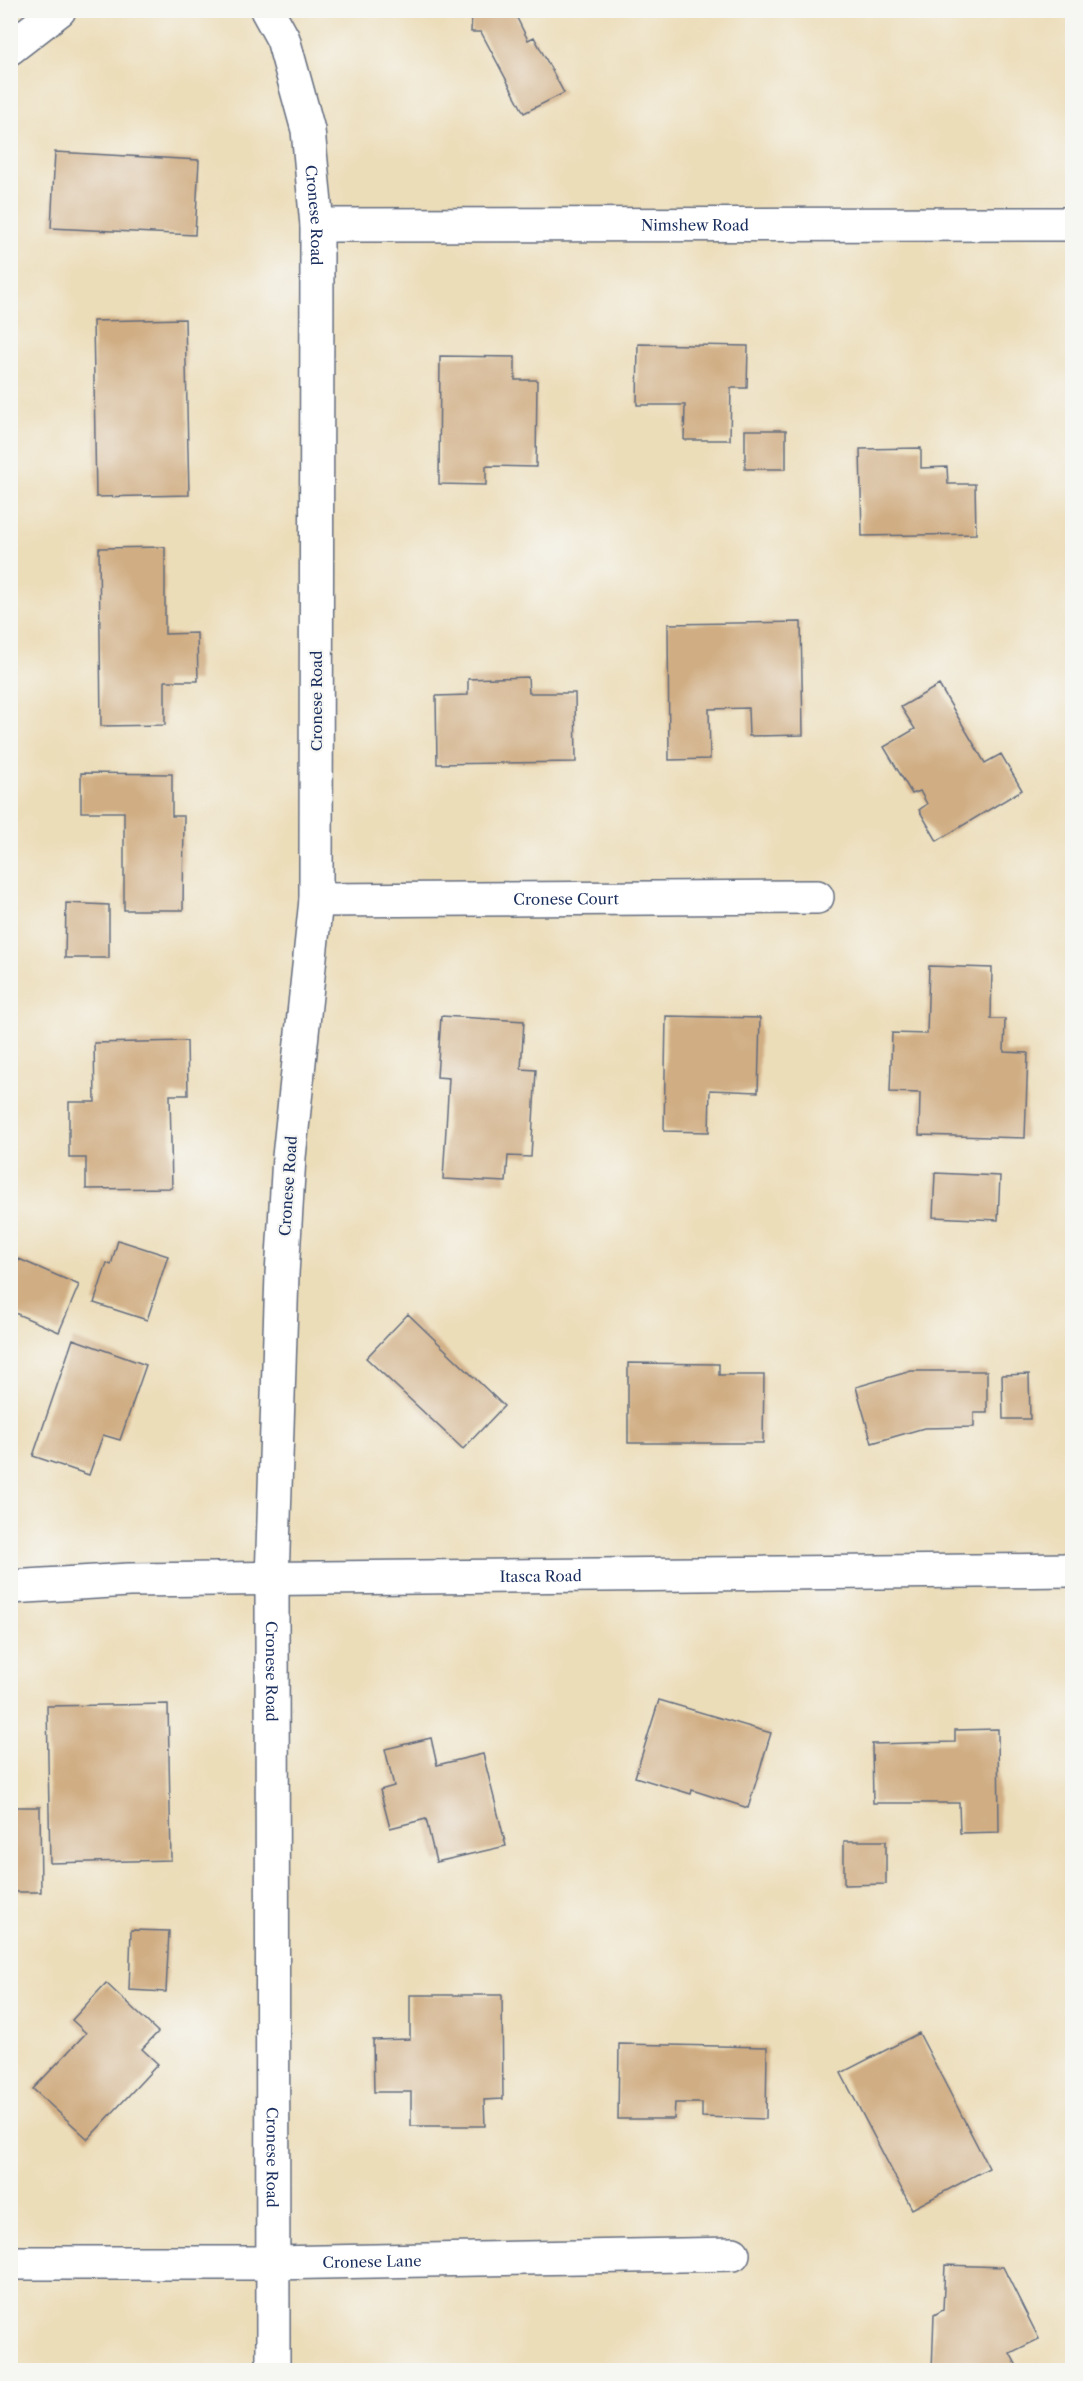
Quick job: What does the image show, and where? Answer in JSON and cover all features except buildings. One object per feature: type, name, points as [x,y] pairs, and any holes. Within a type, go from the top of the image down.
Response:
[{"type":"street","points":[[10,48],[59,10]]},
{"type":"street","name":"Cronese Road","points":[[267,10],[283,39],[308,130],[317,225],[316,900],[289,1157],[282,1274],[272,1580],[273,2370]]},
{"type":"street","name":"Nimshew Road","points":[[317,225],[1072,224]]},
{"type":"street","name":"Cronese Court","points":[[316,900],[817,897]]},
{"type":"street","name":"Itasca Road","points":[[10,1587],[129,1580],[1072,1570]]},
{"type":"street","name":"Cronese Lane","points":[[10,2263],[272,2263],[733,2254]]}]
